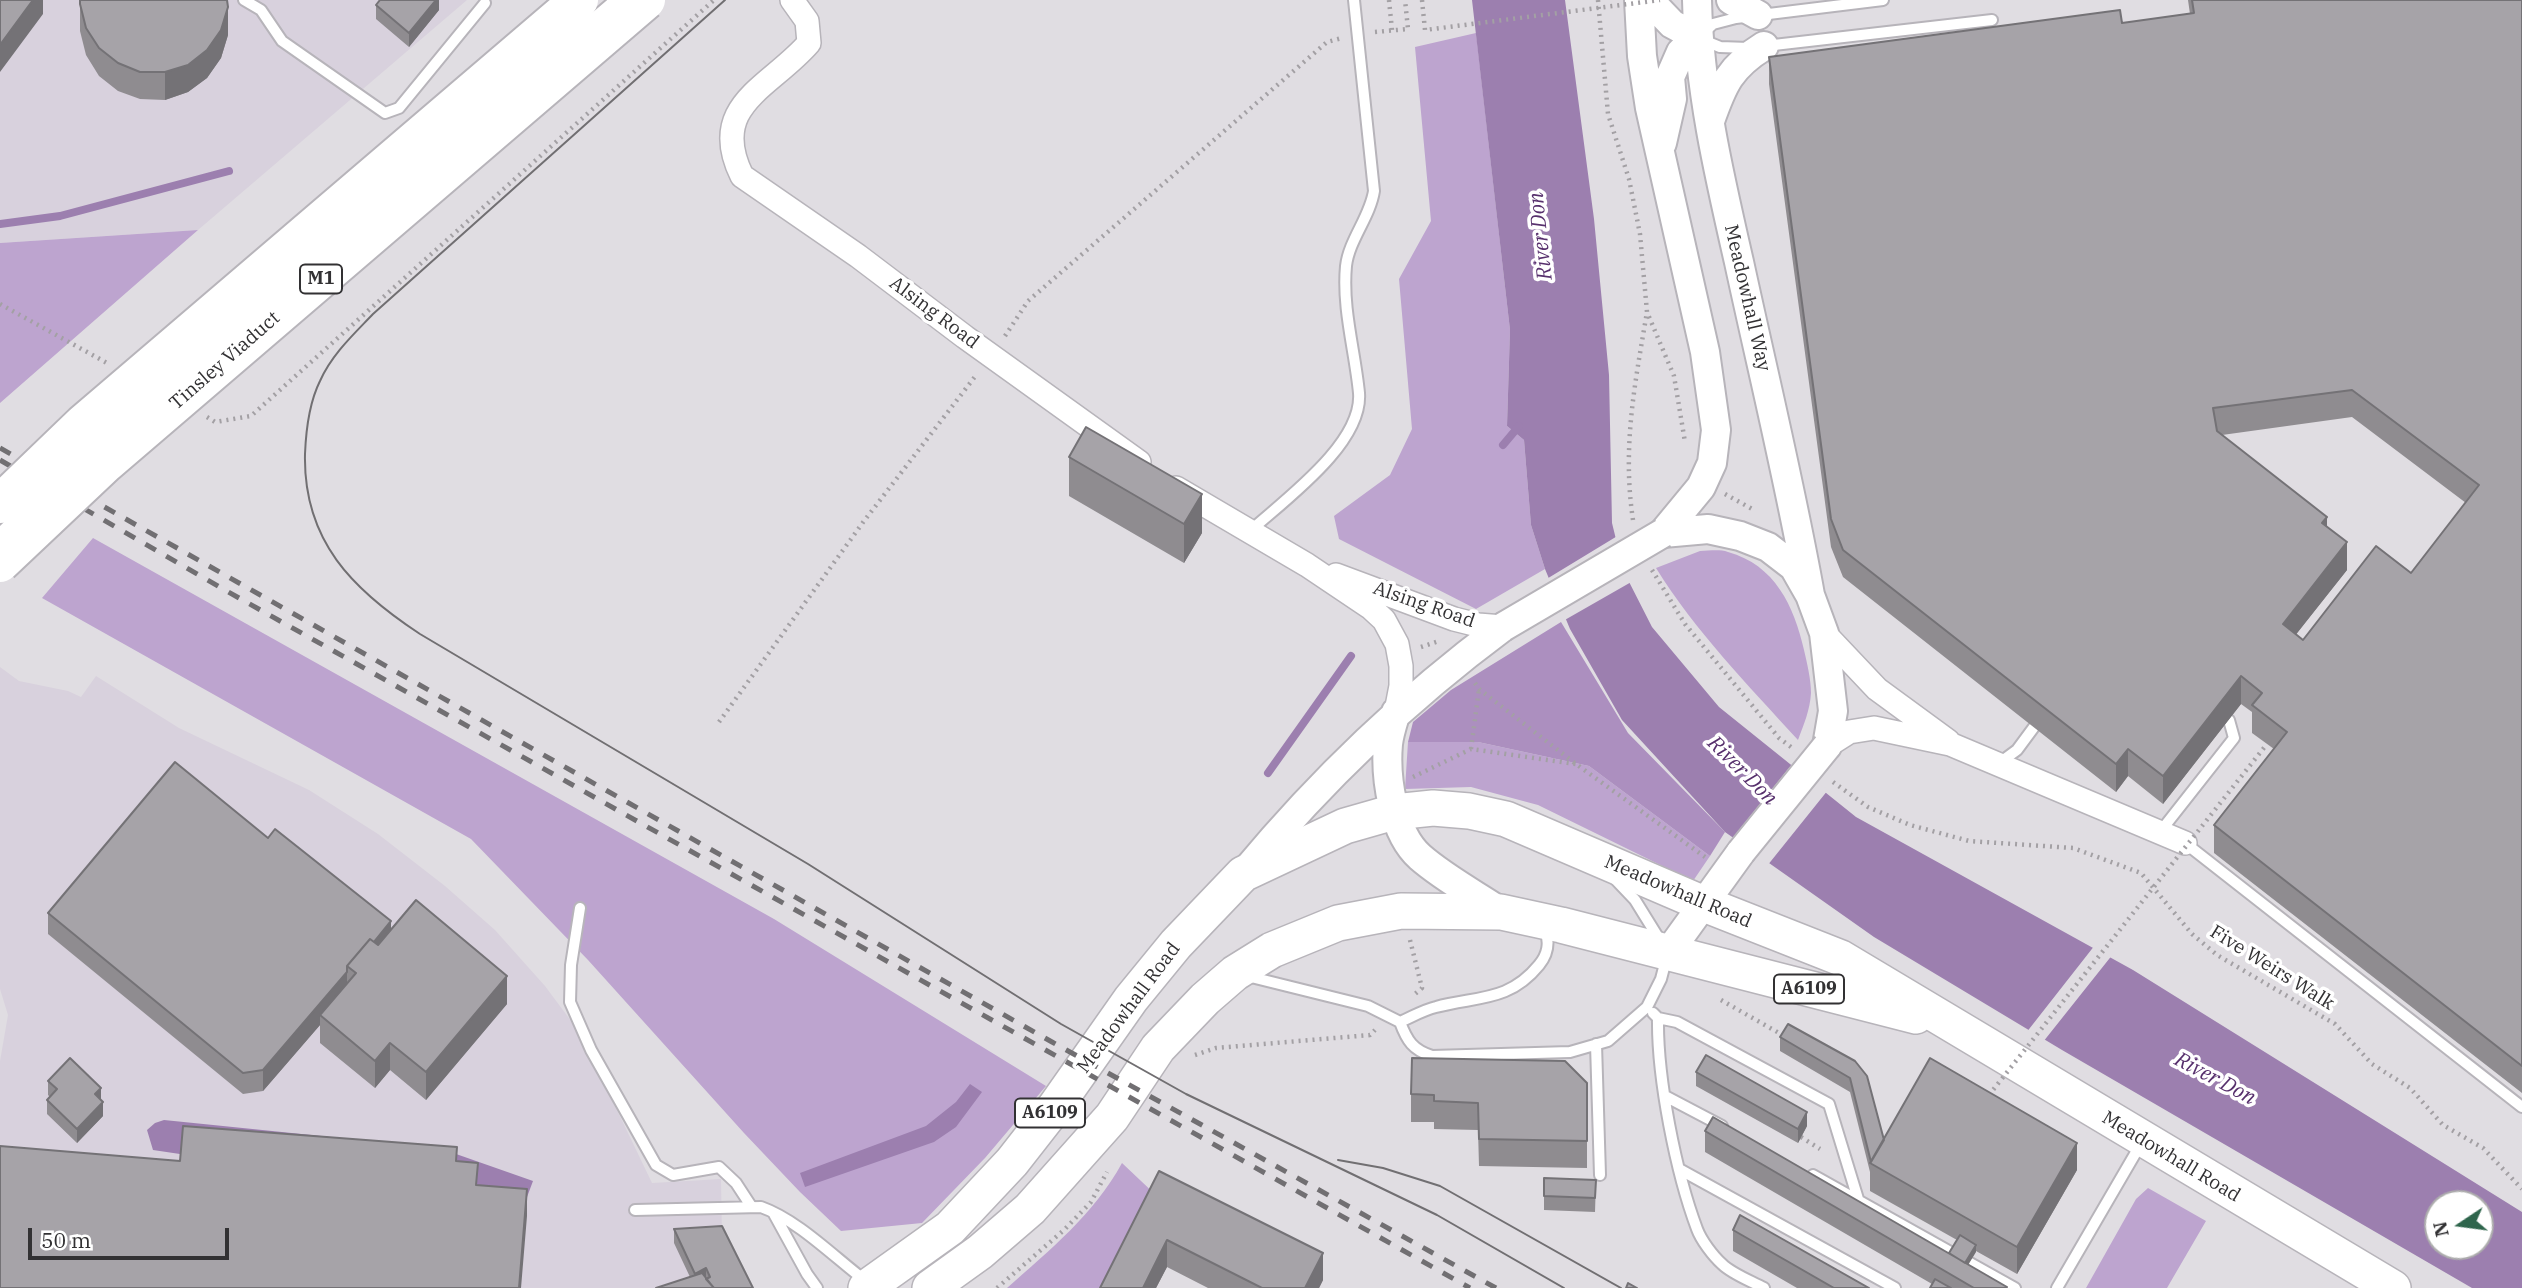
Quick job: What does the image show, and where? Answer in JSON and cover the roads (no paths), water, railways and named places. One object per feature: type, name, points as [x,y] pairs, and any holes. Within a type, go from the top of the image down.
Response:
[{"type":"highway","name":"M1","points":[[0,504],[83,424],[579,0]]},
{"type":"highway","name":"Tinsley Viaduct","points":[[0,563],[106,463],[646,0]]},
{"type":"main road","name":"Meadowhall Road","points":[[871,1287],[950,1227],[1012,1162],[1055,1107],[1131,999],[1176,944],[1243,874],[1345,826],[1392,799],[1506,819],[1704,904],[1841,958],[2143,1141],[2393,1288]]},
{"type":"main road","name":"Meadowhall Road","points":[[930,1288],[971,1260],[1030,1209],[1112,1117],[1158,1048],[1205,999],[1235,973],[1272,950],[1338,923],[1374,914],[1401,911],[1501,912],[1542,920],[1950,1025]]},
{"type":"main road","points":[[970,1288],[1006,1230]]},
{"type":"street","name":"Alsing Road","points":[[792,0],[807,21],[809,43],[794,60],[741,105],[731,136],[732,157],[742,176],[858,256],[1183,494],[1307,565],[1371,608],[1384,620],[1397,644],[1402,686],[1396,712]]},
{"type":"street","name":"Meadowhall Way","points":[[1396,712],[1458,660],[1503,627],[1663,533],[1701,487],[1712,463],[1716,430],[1705,352],[1659,156],[1642,56],[1639,0]]},
{"type":"street","points":[[1649,0],[1672,24],[1698,38],[1681,52],[1670,77],[1672,99],[1659,156]]},
{"type":"street","name":"Meadowhall Way","points":[[1668,953],[1734,862],[1826,746],[1833,710],[1824,634],[1810,595],[1709,123],[1698,38],[1697,0]]},
{"type":"street","points":[[1731,0],[1758,15]]},
{"type":"street","points":[[1709,123],[1730,74],[1746,57],[1764,46]]},
{"type":"street","name":"Meadowhall Way","points":[[1663,533],[1707,529],[1740,536],[1768,547],[1794,568],[1810,595]]},
{"type":"street","name":"Alsing Road","points":[[1307,565],[1454,618],[1478,625],[1503,627]]},
{"type":"street","points":[[1824,634],[1877,689],[1950,744]]},
{"type":"street","name":"Meadowhall Road","points":[[1396,712],[1388,743],[1392,799],[1409,845],[1445,876],[1501,912]]},
{"type":"street","name":"Meadowhall Road","points":[[1243,874],[1293,814],[1396,712]]},
{"type":"street","points":[[1826,746],[1849,732],[1874,728],[1950,744],[2185,843]]},
{"type":"lane","points":[[244,0],[261,10],[282,41],[385,113],[399,108],[485,3]]},
{"type":"lane","points":[[0,534],[93,443],[615,0]]},
{"type":"lane","points":[[1249,532],[1330,459],[1351,429],[1359,397],[1346,301],[1347,261],[1372,205],[1374,191],[1354,0]]},
{"type":"lane","points":[[1883,0],[1736,18],[1713,24],[1698,38],[1720,47],[1739,49],[1992,20]]},
{"type":"lane","points":[[2160,832],[2234,738],[2229,720]]},
{"type":"lane","points":[[1998,764],[2017,750],[2034,727]]},
{"type":"lane","points":[[2185,843],[2522,1107]]},
{"type":"lane","name":"Meadowhall Road","points":[[1591,855],[1635,900],[1668,953]]},
{"type":"lane","points":[[580,908],[570,965],[570,1002],[592,1050],[645,1147],[656,1166],[673,1175],[719,1167],[736,1183],[751,1206]]},
{"type":"lane","points":[[1400,1022],[1431,1008],[1504,993],[1527,980],[1546,957],[1548,939],[1542,920]]},
{"type":"lane","points":[[1235,973],[1368,1006],[1400,1022],[1409,1043],[1419,1052],[1432,1056],[1570,1052],[1608,1041],[1647,1007],[1661,979],[1668,953]]},
{"type":"lane","points":[[1647,1007],[1658,1018],[1677,1022],[1829,1104],[1858,1199]]},
{"type":"lane","points":[[1658,1018],[1665,1096],[1679,1169],[1698,1232],[1723,1265],[1764,1288]]},
{"type":"lane","points":[[1596,1044],[1600,1175]]},
{"type":"lane","points":[[1665,1096],[1737,1134]]},
{"type":"lane","points":[[2057,1288],[2143,1141]]},
{"type":"lane","points":[[1798,1167],[2015,1288]]},
{"type":"lane","points":[[1679,1169],[1895,1288]]},
{"type":"lane","points":[[635,1210],[751,1206],[773,1211],[806,1233],[871,1287]]},
{"type":"lane","points":[[773,1211],[817,1288]]},
{"type":"water","name":"River Don","points":[[1472,0],[1565,0],[1594,219],[1609,375],[1612,523],[1624,572],[1652,627],[1719,707],[1856,817],[2133,970],[2487,1190],[2424,1190],[2424,1260],[2494,1260],[2494,1195],[2522,1212],[2522,1288],[2472,1288],[2062,1050],[1874,937],[1725,832],[1622,720],[1570,629],[1545,569],[1531,525],[1524,440],[1507,426],[1510,330]]},
{"type":"water","points":[[970,1084],[982,1092],[956,1127],[934,1142],[805,1187],[800,1173],[926,1126],[956,1102]]},
{"type":"water","points":[[164,1120],[439,1148],[533,1181],[524,1205],[153,1150],[147,1130]]},
{"type":"waterway","points":[[0,224],[60,216],[229,171]]},
{"type":"waterway","points":[[1503,445],[1519,426]]},
{"type":"waterway","points":[[1268,773],[1351,656]]},
{"type":"tram line","points":[[725,0],[373,314],[331,362],[313,398],[305,454],[307,485],[313,513],[323,538],[337,560],[373,600],[420,634],[808,864],[1061,1024],[1186,1094],[1437,1215],[1564,1288]]},
{"type":"tram line","points":[[1338,1160],[1383,1168],[1440,1186],[1621,1288]]},
{"type":"railway","points":[[0,448],[1052,1042],[1496,1288]]},
{"type":"railway","points":[[0,460],[223,589],[1470,1288]]}]
